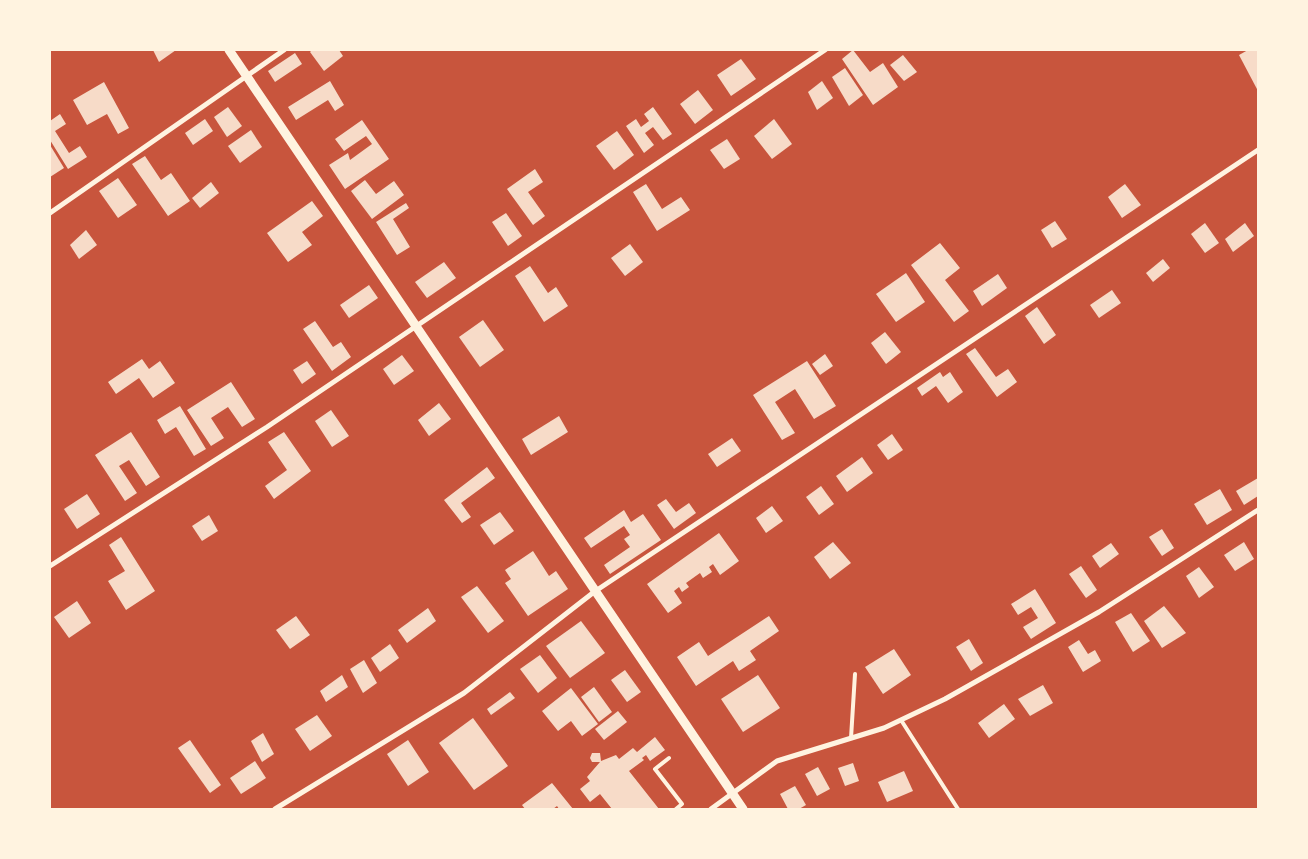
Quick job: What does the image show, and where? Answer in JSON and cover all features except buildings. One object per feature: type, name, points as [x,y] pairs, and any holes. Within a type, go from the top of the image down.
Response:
[{"type":"street","points":[[228,50],[743,809]]},
{"type":"street","points":[[50,213],[284,50]]},
{"type":"street","points":[[50,566],[268,427],[825,50]]},
{"type":"street","points":[[275,809],[464,693],[594,592],[1258,150]]},
{"type":"street","points":[[711,809],[777,761],[884,728],[945,699],[1099,612],[1258,510]]},
{"type":"lane","points":[[851,738],[855,674]]},
{"type":"lane","points":[[901,720],[958,809]]},
{"type":"lane","points":[[669,758],[655,769],[682,804],[676,809]]}]
